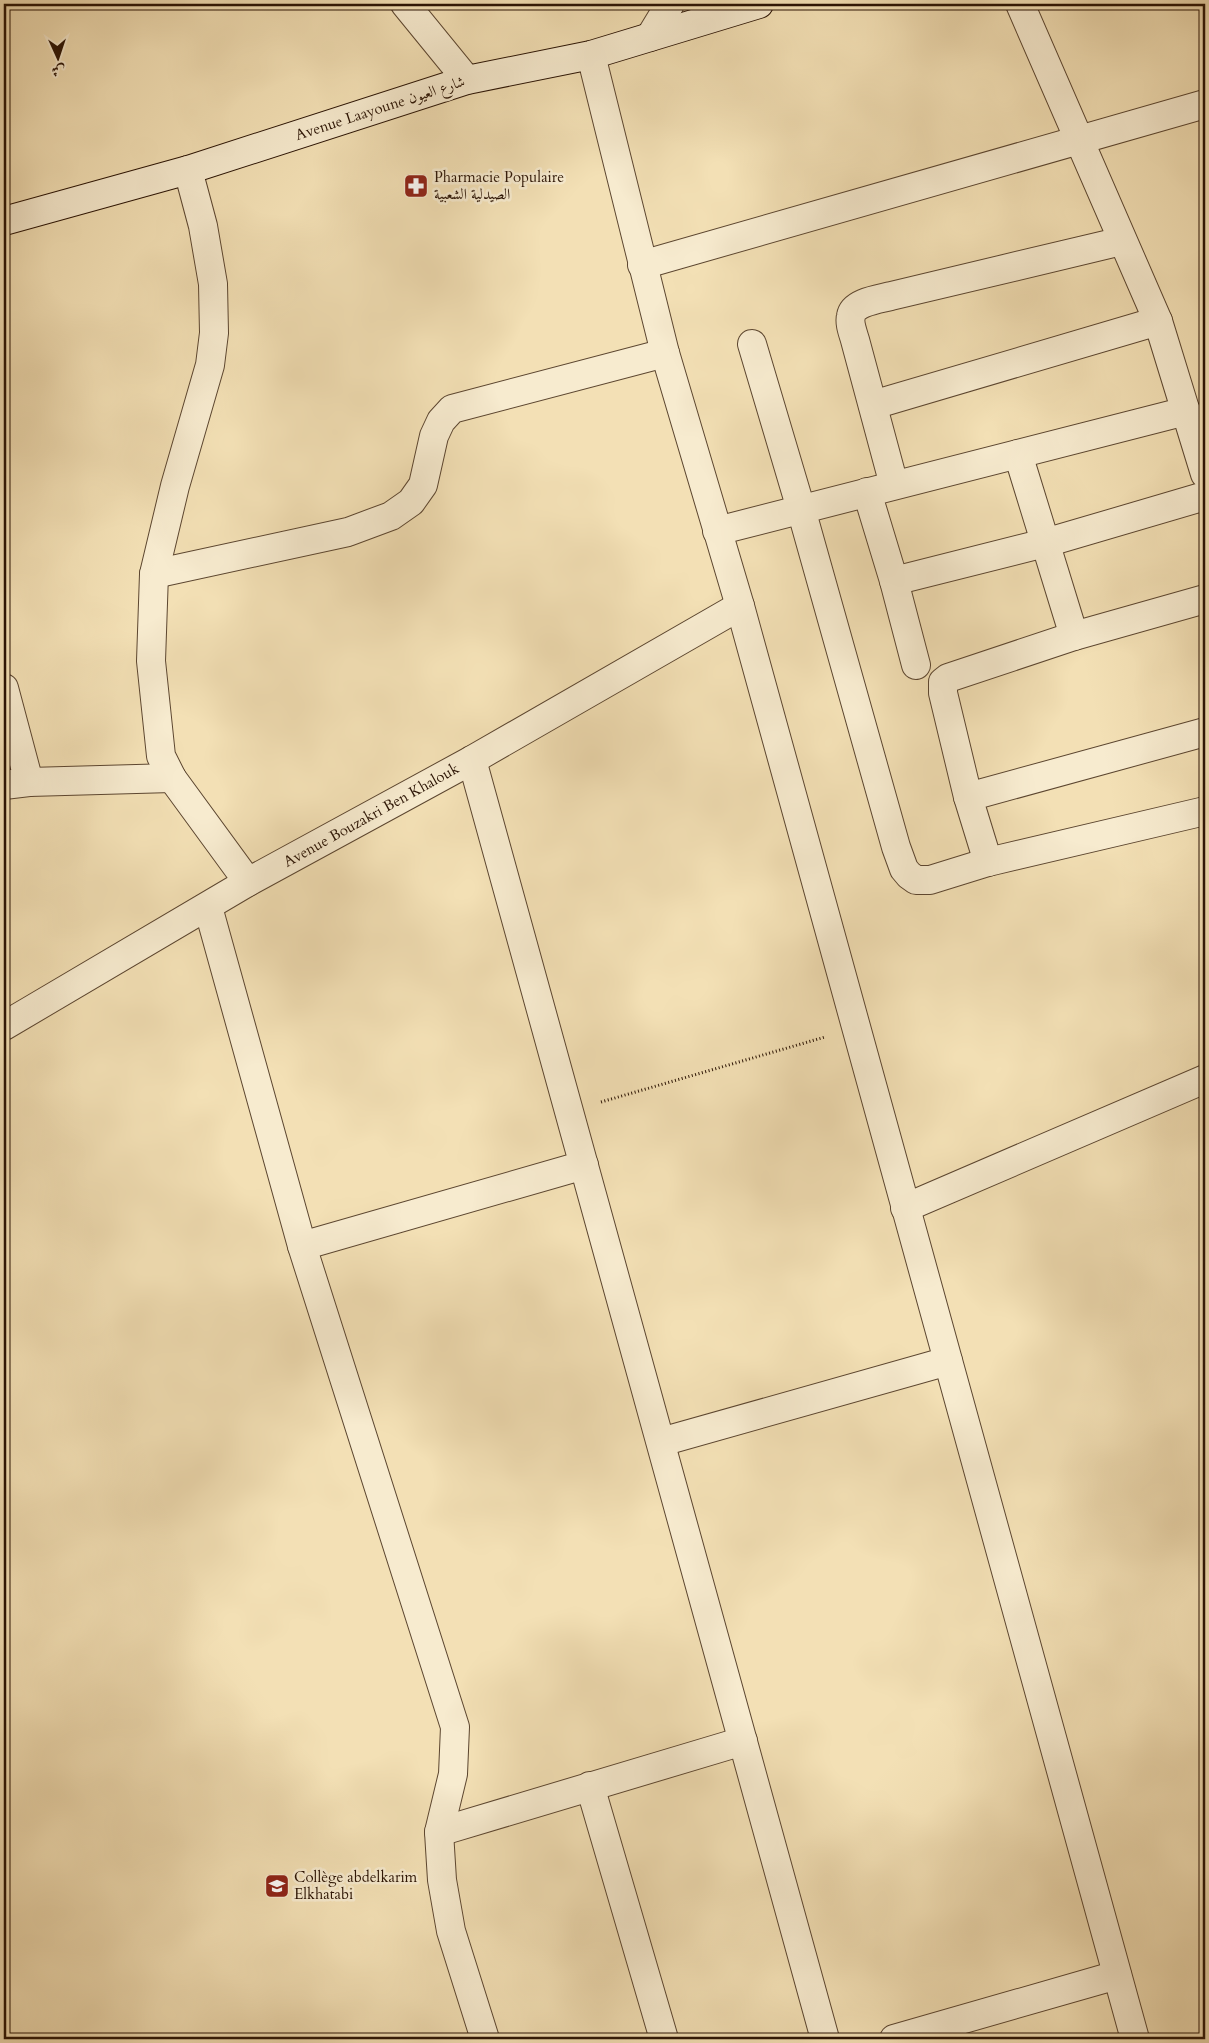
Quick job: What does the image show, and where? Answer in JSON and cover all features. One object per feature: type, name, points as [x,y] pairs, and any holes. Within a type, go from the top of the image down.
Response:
[{"type":"street","points":[[405,4],[467,80]]},
{"type":"street","points":[[650,37],[670,4]]},
{"type":"street","name":"Avenue Laayoune شارع العيون","points":[[4,221],[188,170],[467,80],[591,55],[759,4]]},
{"type":"street","points":[[1020,4],[1158,321],[1205,474]]},
{"type":"street","points":[[591,55],[665,353],[740,606],[1135,2039]]},
{"type":"street","points":[[642,265],[1205,104]]},
{"type":"street","points":[[188,170],[203,226],[213,284],[214,333],[210,365],[175,486],[154,574],[151,661],[161,756],[172,778],[248,882]]},
{"type":"street","points":[[894,485],[851,324],[850,317],[853,310],[861,305],[891,296],[1122,240]]},
{"type":"street","points":[[873,405],[1158,321]]},
{"type":"street","points":[[752,344],[904,870],[916,880],[930,880],[988,862],[1205,812]]},
{"type":"street","points":[[154,574],[348,532],[391,516],[410,502],[423,485],[434,436],[440,420],[452,409],[665,353]]},
{"type":"street","points":[[717,531],[1186,411]]},
{"type":"street","points":[[1018,454],[1074,636]]},
{"type":"street","points":[[867,492],[894,581],[916,665]]},
{"type":"street","points":[[894,581],[1045,543],[1205,496]]},
{"type":"street","points":[[988,862],[968,797],[943,693],[943,682],[948,678],[1074,636],[1205,598]]},
{"type":"street","name":"Avenue Bouzakri Ben Khalouk","points":[[4,1026],[248,882],[472,760],[740,606]]},
{"type":"street","points":[[4,688],[16,784],[172,778]]},
{"type":"street","points":[[968,797],[1205,732]]},
{"type":"street","points":[[472,760],[825,2039]]},
{"type":"street","points":[[208,907],[302,1246],[455,1727],[453,1774],[439,1832],[442,1880],[451,1931],[485,2039]]},
{"type":"street","points":[[905,1208],[1205,1079]]},
{"type":"street","points":[[302,1246],[584,1165]]},
{"type":"street","points":[[661,1442],[948,1360]]},
{"type":"street","points":[[439,1832],[743,1740]]},
{"type":"street","points":[[590,1786],[664,2039]]},
{"type":"street","points":[[894,2039],[1117,1975]]},
{"type":"path","points":[[569,1111],[857,1028]]},
{"type":"place","name":"Pharmacie Populaire الصيدلية الشعبية","points":[[416,186]]},
{"type":"place","name":"Collège abdelkarim Elkhatabi","points":[[277,1886]]}]
